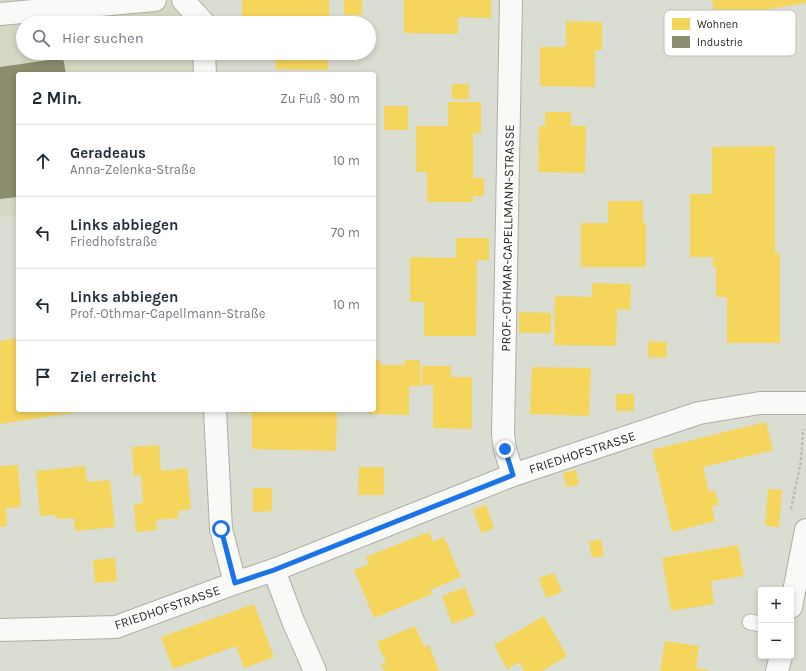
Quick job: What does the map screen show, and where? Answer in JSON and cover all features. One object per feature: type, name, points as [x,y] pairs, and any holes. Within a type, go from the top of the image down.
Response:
[{"type":"street","points":[[0,14],[155,0]]},
{"type":"street","points":[[184,0],[198,16]]},
{"type":"street","name":"PROF.-OTHMAR-CAPELLMANN-STRASSE","points":[[511,0],[503,434],[505,449],[513,475]]},
{"type":"street","points":[[204,60],[205,72]]},
{"type":"street","name":"FRIEDHOFSTRASSE","points":[[0,630],[116,627],[274,570],[513,475],[699,413],[760,403],[806,403]]},
{"type":"street","points":[[215,412],[221,529],[235,583]]},
{"type":"street","points":[[794,592],[806,530]]},
{"type":"street","points":[[274,570],[293,621],[315,671]]},
{"type":"street","points":[[777,671],[780,659]]},
{"type":"path","points":[[790,514],[801,461],[806,403]]},
{"type":"shaded area","points":[[0,0],[199,0],[199,16],[16,16],[16,60],[198,60],[198,72],[16,72],[16,215],[0,217]]},
{"type":"building: Wohnen","points":[[242,0],[329,0],[329,16],[242,16]]},
{"type":"building: Wohnen","points":[[344,0],[362,0],[362,15],[344,15]]},
{"type":"building: Wohnen","points":[[404,0],[491,0],[491,18],[458,17],[458,34],[404,33]]},
{"type":"building: Wohnen","points":[[712,0],[806,0],[806,3],[764,10],[714,10]]},
{"type":"building: Wohnen","points":[[566,21],[602,22],[602,50],[595,50],[595,87],[540,86],[540,47],[566,47]]},
{"type":"building: Wohnen","points":[[276,60],[328,60],[328,70],[276,69]]},
{"type":"building: Wohnen","points":[[452,84],[469,84],[469,99],[452,99]]},
{"type":"building: Wohnen","points":[[448,102],[481,102],[481,133],[473,133],[473,178],[484,178],[484,196],[473,196],[473,202],[427,202],[427,172],[416,172],[416,126],[448,126]]},
{"type":"building: Wohnen","points":[[384,106],[408,106],[408,130],[384,130]]},
{"type":"building: Wohnen","points":[[545,112],[571,112],[571,126],[586,126],[585,173],[538,172],[539,126],[545,126]]},
{"type":"building: Wohnen","points":[[775,146],[775,253],[780,253],[780,343],[727,343],[727,297],[716,297],[716,267],[713,267],[713,257],[690,257],[690,194],[712,194],[712,147]]},
{"type":"building: Wohnen","points":[[608,201],[643,201],[643,223],[646,223],[646,267],[581,267],[581,223],[608,223]]},
{"type":"building: Wohnen","points":[[456,238],[489,238],[489,260],[477,260],[476,336],[424,336],[424,302],[410,302],[410,257],[456,258]]},
{"type":"building: Wohnen","points":[[592,283],[631,284],[630,310],[617,309],[616,346],[554,345],[555,296],[592,297]]},
{"type":"building: Wohnen","points":[[519,312],[551,313],[551,333],[519,333]]},
{"type":"building: Wohnen","points":[[16,338],[16,412],[78,412],[0,424],[0,341]]},
{"type":"building: Wohnen","points":[[648,341],[667,342],[666,358],[648,357]]},
{"type":"building: Wohnen","points":[[376,360],[380,360],[380,365],[405,365],[405,360],[420,360],[420,386],[409,386],[409,415],[369,414],[369,412],[376,412]]},
{"type":"building: Wohnen","points":[[422,366],[451,366],[451,377],[472,377],[472,429],[433,428],[433,385],[421,385]]},
{"type":"building: Wohnen","points":[[532,367],[591,368],[589,416],[530,414]]},
{"type":"building: Wohnen","points":[[616,394],[634,394],[634,411],[616,411]]},
{"type":"building: Wohnen","points":[[337,412],[336,451],[252,449],[252,413],[237,413]]},
{"type":"building: Wohnen","points":[[766,422],[773,450],[703,467],[709,492],[715,490],[719,505],[712,506],[715,521],[672,532],[652,450]]},
{"type":"building: Wohnen","points":[[159,445],[161,471],[187,468],[191,509],[178,511],[179,518],[156,520],[157,530],[136,532],[134,504],[143,503],[141,475],[134,476],[132,447]]},
{"type":"building: Wohnen","points":[[18,465],[21,507],[6,508],[7,526],[0,527],[0,466]]},
{"type":"building: Wohnen","points":[[85,466],[87,482],[110,480],[115,527],[75,531],[74,518],[57,519],[56,515],[40,516],[36,471]]},
{"type":"building: Wohnen","points":[[359,467],[384,467],[384,495],[358,495]]},
{"type":"building: Wohnen","points":[[576,470],[579,485],[567,487],[563,473]]},
{"type":"building: Wohnen","points":[[253,488],[272,488],[272,511],[253,512]]},
{"type":"building: Wohnen","points":[[768,489],[782,490],[779,527],[765,526]]},
{"type":"building: Wohnen","points":[[486,505],[494,528],[481,533],[473,509]]},
{"type":"building: Wohnen","points":[[429,532],[433,542],[444,537],[461,577],[430,590],[432,594],[374,618],[354,570],[369,564],[366,557]]},
{"type":"building: Wohnen","points":[[601,539],[604,556],[592,558],[589,542]]},
{"type":"building: Wohnen","points":[[738,545],[744,576],[711,581],[714,604],[671,611],[662,558]]},
{"type":"building: Wohnen","points":[[115,558],[117,581],[95,583],[93,560]]},
{"type":"building: Wohnen","points":[[554,573],[562,592],[546,598],[539,578]]},
{"type":"building: Wohnen","points":[[465,587],[475,615],[452,624],[442,596]]},
{"type":"building: Wohnen","points":[[254,604],[274,657],[244,668],[236,646],[173,669],[161,637]]},
{"type":"building: Wohnen","points":[[544,616],[567,656],[542,671],[524,671],[519,662],[507,669],[494,645]]},
{"type":"building: Wohnen","points":[[415,626],[424,647],[429,645],[439,671],[384,671],[381,665],[386,663],[377,642]]},
{"type":"building: Wohnen","points":[[665,641],[699,646],[696,668],[711,671],[660,671]]},
{"type":"building: Industrie","points":[[49,60],[63,60],[66,72],[16,72],[16,197],[0,199],[0,67]]},
{"type":"route","points":[[221,529],[235,583],[274,570],[513,475],[505,449]]}]
